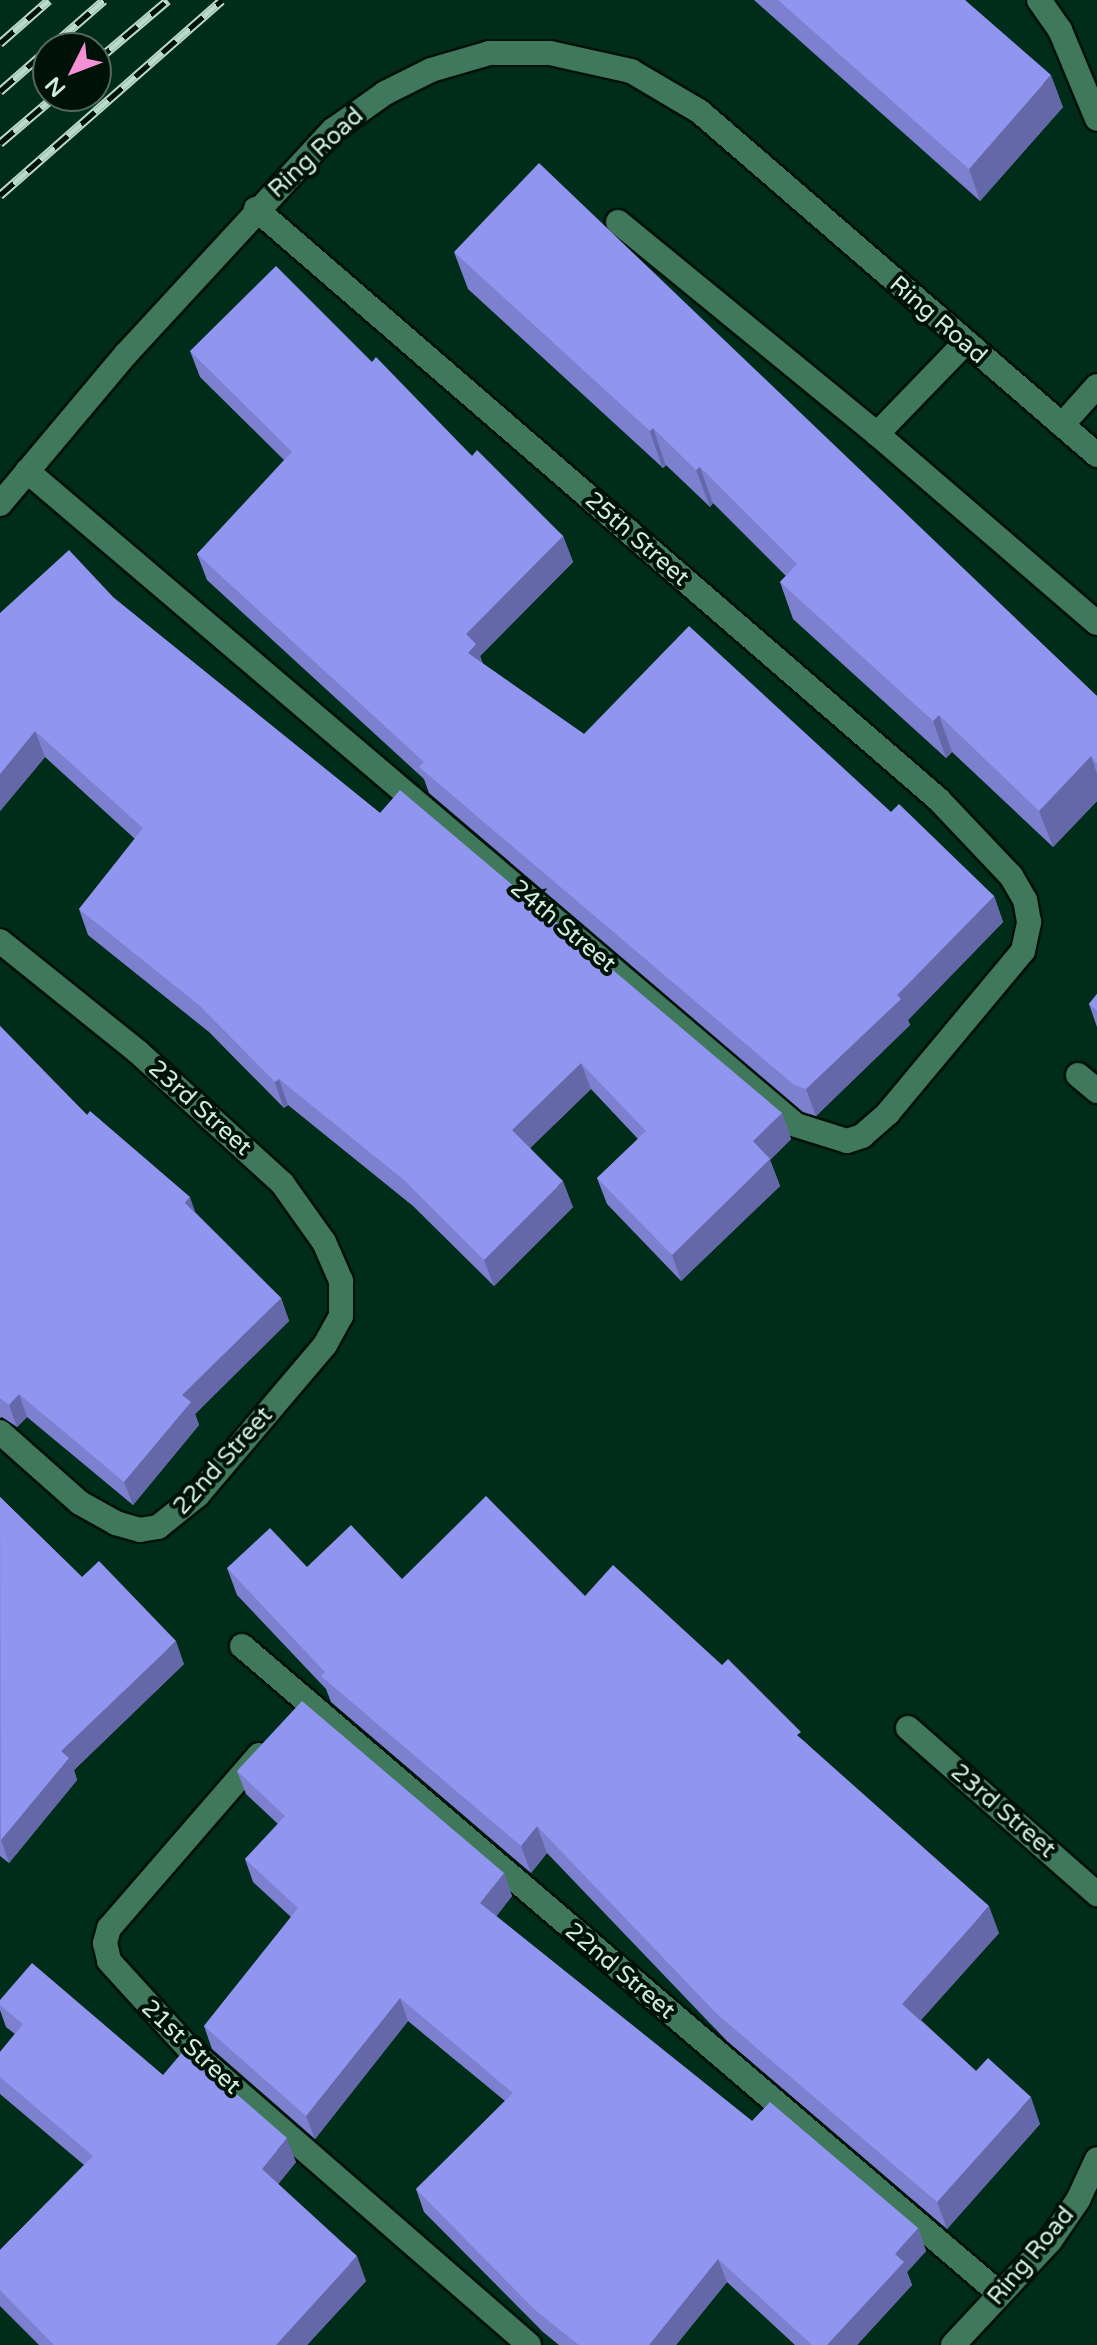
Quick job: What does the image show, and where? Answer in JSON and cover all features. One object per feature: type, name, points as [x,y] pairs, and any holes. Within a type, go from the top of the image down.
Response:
[{"type":"street","points":[[1039,0],[1060,30],[1097,119]]},
{"type":"street","name":"Ring Road","points":[[0,504],[256,209],[333,130],[385,93],[431,70],[489,53],[550,53],[631,71],[699,111],[964,344],[1097,455]]},
{"type":"street","name":"25th Street","points":[[256,209],[938,799],[1011,876]]},
{"type":"street","points":[[618,222],[877,434],[1097,623]]},
{"type":"street","points":[[877,434],[964,344]]},
{"type":"street","points":[[1062,425],[1097,386]]},
{"type":"street","name":"24th Street","points":[[27,471],[796,1125],[816,1135],[834,1141],[862,1136],[888,1113],[1023,951],[1029,922],[1025,900],[1011,876]]},
{"type":"street","name":"23rd Street","points":[[0,941],[138,1052],[282,1183],[324,1242],[341,1281],[341,1316]]},
{"type":"street","points":[[1078,1075],[1097,1091]]},
{"type":"street","name":"22nd Street","points":[[0,1432],[80,1503],[116,1523],[140,1530],[158,1527],[198,1495],[325,1345],[341,1316]]},
{"type":"street","name":"22nd Street","points":[[242,1646],[298,1709],[1000,2294]]},
{"type":"street","name":"23rd Street","points":[[908,1728],[1097,1894]]},
{"type":"street","name":"21st Street","points":[[272,1739],[109,1928],[105,1943],[109,1961],[190,2050],[529,2345]]},
{"type":"street","name":"Ring Road","points":[[953,2345],[1050,2241],[1078,2200],[1097,2159]]},
{"type":"building","points":[[778,0],[965,0],[1051,75],[969,169]]},
{"type":"building","points":[[539,163],[1097,696],[1097,764],[1091,756],[1039,811],[939,715],[933,721],[780,582],[797,564],[700,467],[696,470],[653,428],[650,431],[454,252]]},
{"type":"building","points":[[276,266],[372,362],[376,357],[472,456],[477,450],[563,536],[466,634],[476,644],[468,653],[584,734],[689,626],[891,812],[899,804],[994,896],[897,995],[901,999],[806,1089],[794,1085],[419,767],[424,762],[197,554],[292,452],[190,351]]},
{"type":"building","points":[[69,550],[114,598],[380,813],[400,790],[782,1113],[753,1141],[770,1159],[672,1255],[597,1178],[646,1131],[581,1063],[512,1130],[563,1181],[484,1260],[404,1180],[279,1079],[275,1082],[200,1006],[79,909],[143,828],[35,731],[0,774],[0,613]]},
{"type":"building","points":[[1097,994],[1097,1011],[1089,1004]]},
{"type":"building","points":[[0,1026],[87,1115],[90,1111],[190,1197],[185,1203],[281,1298],[182,1395],[191,1402],[124,1482],[19,1394],[9,1405],[0,1398]]},
{"type":"building","points":[[486,1496],[585,1596],[613,1565],[722,1665],[728,1659],[801,1732],[797,1735],[989,1906],[902,2004],[976,2071],[988,2058],[1031,2097],[937,2202],[717,2014],[537,1826],[521,1846],[321,1676],[325,1672],[227,1568],[270,1528],[307,1567],[351,1525],[402,1579]]},
{"type":"building","points":[[0,1497],[82,1577],[99,1561],[176,1641],[61,1751],[69,1758],[1,1840]]},
{"type":"building","points":[[302,1701],[504,1873],[480,1903],[752,2121],[770,2102],[918,2228],[895,2254],[904,2262],[827,2345],[812,2345],[718,2259],[649,2345],[579,2345],[535,2310],[416,2189],[513,2093],[400,1998],[306,2116],[204,2026],[298,1908],[245,1859],[285,1816],[237,1771]]},
{"type":"building","points":[[32,1963],[163,2075],[185,2049],[287,2138],[262,2169],[357,2256],[276,2345],[54,2345],[0,2290],[0,2250],[93,2156],[0,2077],[0,2052],[23,2024],[0,2005],[0,2000]]},
{"type":"railway","points":[[0,43],[49,0]]},
{"type":"railway","points":[[67,32],[104,0]]},
{"type":"railway","points":[[112,47],[168,0]]},
{"type":"railway","points":[[0,195],[222,0]]},
{"type":"railway","points":[[0,91],[32,63]]},
{"type":"railway","points":[[0,143],[36,112]]}]
